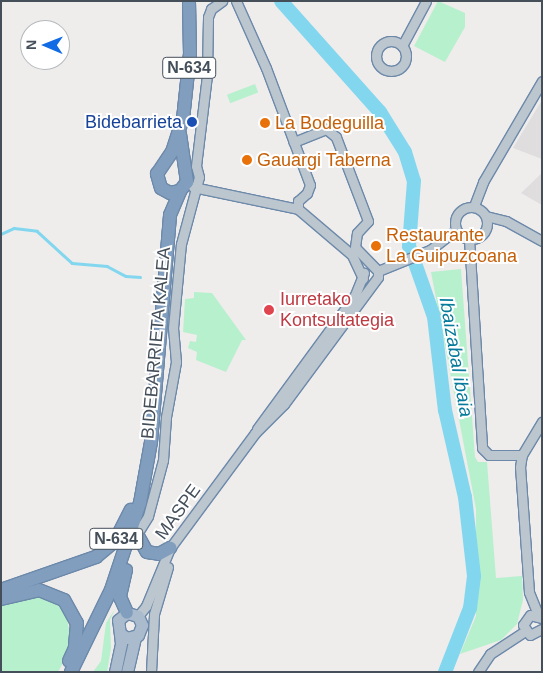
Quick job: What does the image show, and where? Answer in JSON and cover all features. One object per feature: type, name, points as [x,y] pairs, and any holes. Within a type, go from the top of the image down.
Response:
[{"type":"highway","name":"N-634","points":[[180,134],[188,87],[189,1]]},
{"type":"highway","points":[[170,215],[165,191],[157,179],[158,170],[164,164],[180,134]]},
{"type":"highway","points":[[180,134],[187,182],[190,186]]},
{"type":"highway","points":[[164,164],[177,162],[186,169]]},
{"type":"highway","points":[[165,191],[190,186]]},
{"type":"highway","points":[[170,215],[190,186]]},
{"type":"highway","name":"BIDEBARRIETA KALEA","points":[[145,481],[153,418],[170,215]]},
{"type":"highway","name":"N-634","points":[[1,590],[96,557],[115,540],[136,494],[153,418]]},
{"type":"highway","name":"N-634","points":[[71,672],[125,554],[145,481]]},
{"type":"highway","points":[[132,615],[121,589],[139,533],[147,496],[145,481]]},
{"type":"highway","points":[[139,533],[147,552],[159,554],[173,544]]},
{"type":"highway","points":[[1,599],[39,590],[64,600],[77,623],[78,635],[64,672]]},
{"type":"main road","points":[[115,672],[121,634],[118,620],[132,615],[142,625],[135,637],[127,672]]},
{"type":"main road","points":[[121,634],[135,637]]},
{"type":"street","name":"BIDEBARRIETA KALEA","points":[[139,533],[148,516],[163,460],[166,417],[176,362],[173,328],[181,244],[190,186],[196,166],[207,74],[209,12],[222,1]]},
{"type":"street","points":[[402,46],[426,1]]},
{"type":"street","points":[[235,2],[244,15],[310,185],[308,194],[298,201],[298,209]]},
{"type":"street","points":[[486,216],[486,231],[478,237],[469,239],[456,230],[455,220],[460,211],[474,206],[483,182],[542,81]]},
{"type":"street","points":[[293,142],[326,129],[336,137],[368,221],[357,233],[355,247],[377,269],[430,250],[456,230]]},
{"type":"street","points":[[190,186],[298,209],[352,255],[362,282]]},
{"type":"street","points":[[474,206],[486,216],[506,221],[542,241]]},
{"type":"street","points":[[469,239],[482,448],[489,455],[522,455]]},
{"type":"street","name":"MASPE","points":[[132,615],[146,606],[173,544],[255,433],[284,404],[376,281],[377,269],[367,268],[362,282],[260,422],[255,433]]},
{"type":"street","points":[[525,631],[529,592],[522,455],[542,422]]},
{"type":"street","points":[[151,672],[154,614],[173,544]]},
{"type":"street","points":[[529,592],[540,618]]},
{"type":"street","points":[[525,618],[530,615],[540,618]]},
{"type":"street","points":[[525,631],[530,634],[541,631]]},
{"type":"street","points":[[478,672],[490,654],[525,631]]},
{"type":"shaded area","points":[[542,100],[542,159],[513,148]]},
{"type":"shaded area","points":[[542,173],[542,205],[521,193]]},
{"type":"green space","points":[[438,1],[465,13],[465,27],[445,62],[414,46]]},
{"type":"green space","points":[[255,84],[258,92],[230,103],[227,95]]},
{"type":"green space","points":[[461,269],[475,457],[478,462],[487,462],[496,578],[522,576],[523,600],[517,624],[501,640],[460,654],[476,616],[476,509],[431,272]]},
{"type":"green space","points":[[194,292],[212,293],[246,340],[242,340],[226,372],[196,360],[197,352],[188,348],[190,341],[196,342],[197,335],[183,332],[185,299],[194,298]]},
{"type":"green space","points":[[31,594],[52,599],[66,614],[71,640],[64,661],[58,672],[1,672],[1,603]]},
{"type":"green space","points":[[115,609],[110,620],[111,648],[107,672],[93,672],[101,661],[106,623]]},
{"type":"waterway","name":"Ibaizabal ibaia","points":[[281,1],[380,112],[405,152],[414,181],[409,246],[434,317],[445,410],[465,497],[474,576],[470,608],[445,672]]},
{"type":"waterway","points":[[1,234],[14,228],[37,231],[72,263],[107,266],[126,276],[140,277]]},
{"type":"place","name":"Bidebarrieta","points":[[192,122]]},
{"type":"place","name":"La Bodeguilla","points":[[265,123]]},
{"type":"place","name":"Gauargi Taberna","points":[[247,160]]},
{"type":"place","name":"Restaurante La Guipuzcoana","points":[[376,246]]},
{"type":"place","name":"Iurretako Kontsultategia","points":[[269,310]]}]
